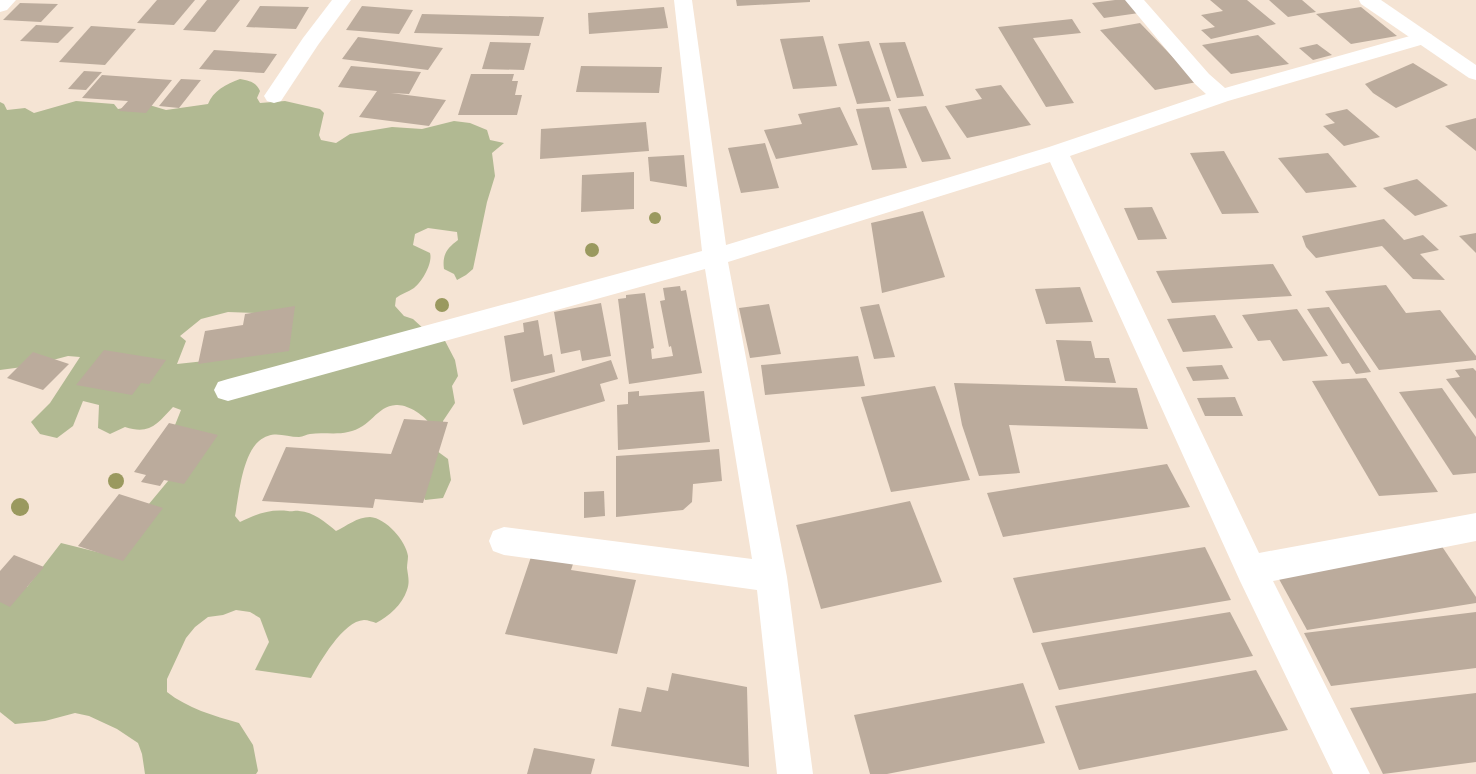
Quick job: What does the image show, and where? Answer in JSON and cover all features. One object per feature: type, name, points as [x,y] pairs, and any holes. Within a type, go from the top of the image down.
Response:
[{"type":"main road","points":[[0,6],[6,0]]},
{"type":"main road","points":[[274,96],[310,42],[342,0]]},
{"type":"main road","points":[[683,0],[715,257],[771,577],[795,774]]},
{"type":"main road","points":[[1134,0],[1202,79],[1220,96]]},
{"type":"main road","points":[[1368,0],[1476,74]]},
{"type":"main road","points":[[1395,0],[1476,54]]},
{"type":"main road","points":[[228,390],[715,257],[1057,152],[1220,96],[1424,38]]},
{"type":"main road","points":[[1057,152],[1251,570],[1352,774]]},
{"type":"main road","points":[[1251,570],[1476,527]]},
{"type":"main road","points":[[504,541],[771,577]]},
{"type":"green space","points":[[240,79],[255,84],[260,91],[257,98],[260,103],[285,101],[320,109],[324,113],[319,135],[321,140],[336,143],[350,134],[392,127],[422,129],[454,121],[470,123],[487,130],[490,140],[504,143],[492,153],[495,176],[487,202],[473,269],[457,280],[454,274],[444,269],[445,256],[448,249],[458,240],[457,232],[428,228],[415,234],[413,245],[430,253],[430,262],[426,272],[414,288],[396,298],[395,306],[404,316],[413,319],[425,330],[443,337],[455,360],[458,376],[452,386],[455,403],[443,421],[443,430],[437,451],[448,459],[451,480],[443,498],[425,500],[420,489],[431,425],[416,411],[401,405],[389,406],[383,409],[356,430],[348,432],[315,433],[302,437],[274,434],[264,437],[253,448],[242,476],[235,516],[240,522],[269,511],[297,511],[314,515],[336,531],[365,517],[376,518],[389,526],[399,537],[408,556],[408,584],[405,595],[394,610],[376,623],[364,620],[348,627],[333,643],[311,678],[255,670],[269,642],[260,618],[250,612],[236,610],[223,615],[208,617],[195,627],[186,638],[167,679],[167,692],[192,707],[239,723],[253,745],[258,771],[256,774],[145,774],[138,743],[117,729],[89,716],[75,713],[45,721],[15,724],[0,712],[0,583],[5,578],[27,587],[61,543],[117,557],[124,534],[178,469],[171,435],[181,410],[173,407],[157,423],[147,429],[141,430],[125,427],[110,434],[98,428],[99,405],[83,401],[73,426],[57,438],[40,434],[31,422],[50,403],[80,357],[68,356],[30,366],[0,370],[0,102],[4,104],[7,110],[25,108],[34,113],[76,101],[114,104],[118,109],[146,104],[166,110],[208,104],[213,95],[225,86]],"holes":[[[228,312],[255,313],[267,338],[205,361],[177,364],[186,341],[180,336],[201,319]]]},
{"type":"building","points":[[157,0],[195,0],[174,25],[137,23]]},
{"type":"building","points":[[207,0],[240,0],[215,32],[183,30]]},
{"type":"building","points":[[736,0],[810,0],[810,2],[737,6]]},
{"type":"building","points":[[1127,0],[1139,13],[1104,18],[1092,3]]},
{"type":"building","points":[[1210,0],[1247,0],[1276,24],[1211,39],[1201,30],[1215,27],[1201,15],[1223,11]]},
{"type":"building","points":[[1269,0],[1302,0],[1316,12],[1288,17]]},
{"type":"building","points":[[20,3],[58,4],[41,22],[3,20]]},
{"type":"building","points":[[260,6],[309,7],[296,29],[246,27]]},
{"type":"building","points":[[362,6],[413,10],[399,34],[346,30]]},
{"type":"building","points":[[664,7],[668,28],[589,34],[588,13]]},
{"type":"building","points":[[1361,7],[1397,36],[1351,44],[1316,14]]},
{"type":"building","points":[[422,14],[544,17],[539,36],[414,33]]},
{"type":"building","points":[[1072,19],[1081,33],[1033,38],[1074,103],[1046,107],[998,27]]},
{"type":"building","points":[[1140,23],[1197,82],[1155,90],[1100,30]]},
{"type":"building","points":[[36,25],[74,27],[58,43],[20,41]]},
{"type":"building","points":[[91,26],[136,29],[105,65],[59,62]]},
{"type":"building","points":[[1258,35],[1289,64],[1231,74],[1202,45]]},
{"type":"building","points":[[823,36],[837,86],[793,89],[780,39]]},
{"type":"building","points":[[358,37],[443,48],[428,70],[342,59]]},
{"type":"building","points":[[869,41],[891,101],[857,104],[838,44]]},
{"type":"building","points":[[490,42],[531,43],[524,70],[482,69]]},
{"type":"building","points":[[905,42],[924,96],[897,98],[879,43]]},
{"type":"building","points":[[1317,44],[1332,55],[1313,60],[1299,48]]},
{"type":"building","points":[[214,50],[277,54],[264,73],[199,69]]},
{"type":"building","points":[[1413,63],[1448,85],[1396,108],[1373,93],[1365,84]]},
{"type":"building","points":[[351,66],[421,72],[409,94],[391,93],[446,100],[429,126],[359,117],[377,91],[338,87]]},
{"type":"building","points":[[581,66],[662,67],[659,93],[576,92]]},
{"type":"building","points":[[84,71],[102,72],[86,90],[68,89]]},
{"type":"building","points":[[471,74],[514,74],[512,81],[518,81],[515,95],[522,95],[517,115],[458,115]]},
{"type":"building","points":[[102,75],[172,80],[146,113],[119,111],[128,101],[82,98]]},
{"type":"building","points":[[181,79],[201,80],[179,108],[159,106]]},
{"type":"building","points":[[1001,85],[1031,125],[967,138],[945,106],[982,99],[975,89]]},
{"type":"building","points":[[926,106],[951,159],[922,162],[898,109]]},
{"type":"building","points":[[840,107],[858,145],[776,159],[764,130],[802,124],[798,114]]},
{"type":"building","points":[[889,107],[907,168],[872,170],[856,109]]},
{"type":"building","points":[[1347,109],[1380,137],[1344,146],[1323,126],[1335,123],[1325,114]]},
{"type":"building","points":[[1476,118],[1476,151],[1445,126]]},
{"type":"building","points":[[646,122],[649,151],[540,159],[541,129]]},
{"type":"building","points":[[765,143],[779,188],[741,193],[728,148]]},
{"type":"building","points":[[1224,151],[1259,213],[1222,214],[1190,153]]},
{"type":"building","points":[[1328,153],[1357,187],[1306,193],[1278,158]]},
{"type":"building","points":[[684,155],[687,187],[650,181],[648,157]]},
{"type":"building","points":[[634,172],[634,209],[581,212],[582,175]]},
{"type":"building","points":[[1417,179],[1448,206],[1415,216],[1383,188]]},
{"type":"building","points":[[1152,207],[1167,239],[1138,240],[1124,208]]},
{"type":"building","points":[[923,211],[945,277],[882,293],[871,223]]},
{"type":"building","points":[[1384,219],[1404,240],[1423,235],[1439,250],[1420,254],[1445,280],[1413,279],[1382,246],[1316,258],[1306,247],[1302,236]]},
{"type":"building","points":[[1476,233],[1476,253],[1459,236]]},
{"type":"building","points":[[1273,264],[1292,296],[1172,303],[1156,271]]},
{"type":"building","points":[[1386,285],[1406,313],[1440,310],[1476,356],[1476,360],[1379,370],[1325,291]]},
{"type":"building","points":[[680,286],[681,291],[686,290],[702,373],[629,384],[618,299],[626,298],[626,295],[645,293],[654,348],[651,349],[652,359],[673,356],[671,346],[669,347],[660,301],[665,300],[663,288]]},
{"type":"building","points":[[1080,287],[1093,322],[1046,324],[1035,289]]},
{"type":"building","points":[[601,303],[611,356],[582,361],[580,350],[561,354],[554,312]]},
{"type":"building","points":[[769,304],[781,354],[750,358],[739,308]]},
{"type":"building","points":[[879,304],[895,357],[874,359],[860,307]]},
{"type":"building","points":[[295,306],[289,351],[198,364],[205,331],[243,325],[245,314]]},
{"type":"building","points":[[1329,307],[1371,372],[1356,374],[1349,363],[1342,364],[1307,309]]},
{"type":"building","points":[[1297,309],[1328,356],[1283,361],[1270,340],[1258,341],[1242,315]]},
{"type":"building","points":[[1215,315],[1233,348],[1183,352],[1167,319]]},
{"type":"building","points":[[538,320],[544,356],[552,354],[555,372],[511,382],[504,336],[524,332],[523,323]]},
{"type":"building","points":[[1056,340],[1091,341],[1095,358],[1109,358],[1116,383],[1065,381]]},
{"type":"building","points":[[104,350],[166,360],[149,384],[141,383],[132,395],[76,385]]},
{"type":"building","points":[[33,352],[69,364],[43,390],[7,378]]},
{"type":"building","points":[[858,356],[865,386],[765,395],[761,365]]},
{"type":"building","points":[[611,360],[618,379],[600,384],[605,401],[523,425],[513,389]]},
{"type":"building","points":[[1222,365],[1229,379],[1193,381],[1186,367]]},
{"type":"building","points":[[1473,368],[1476,371],[1476,419],[1446,379],[1460,377],[1455,370]]},
{"type":"building","points":[[1366,378],[1438,492],[1379,496],[1312,381]]},
{"type":"building","points":[[954,383],[1137,388],[1148,429],[1009,425],[1020,473],[979,476],[962,425]]},
{"type":"building","points":[[935,386],[970,480],[891,492],[861,397]]},
{"type":"building","points":[[1442,388],[1476,437],[1476,473],[1453,475],[1399,392]]},
{"type":"building","points":[[639,391],[639,396],[704,391],[710,442],[618,450],[617,405],[628,404],[628,392]]},
{"type":"building","points":[[1235,397],[1243,416],[1205,416],[1197,398]]},
{"type":"building","points":[[404,419],[448,422],[423,503],[375,499],[373,508],[262,501],[286,447],[391,454]]},
{"type":"building","points":[[169,423],[218,435],[184,484],[164,480],[160,486],[141,482],[146,475],[134,472]]},
{"type":"building","points":[[719,449],[722,481],[693,484],[692,502],[683,510],[616,517],[616,456]]},
{"type":"building","points":[[1167,464],[1190,507],[1003,537],[987,493]]},
{"type":"building","points":[[604,491],[605,516],[584,518],[584,492]]},
{"type":"building","points":[[119,494],[163,508],[123,561],[78,546]]},
{"type":"building","points":[[910,501],[942,582],[821,609],[796,525]]},
{"type":"building","points":[[1441,545],[1476,597],[1476,603],[1307,630],[1274,570]]},
{"type":"building","points":[[1205,547],[1231,600],[1033,633],[1013,578]]},
{"type":"building","points":[[534,548],[576,555],[571,570],[636,580],[617,654],[505,634]]},
{"type":"building","points":[[14,555],[44,567],[10,607],[0,602],[0,571]]},
{"type":"building","points":[[1230,612],[1253,656],[1059,690],[1041,643]]},
{"type":"building","points":[[1476,612],[1476,668],[1331,686],[1304,633]]},
{"type":"building","points":[[1256,670],[1288,730],[1079,770],[1055,706]]},
{"type":"building","points":[[672,673],[747,687],[749,767],[611,746],[619,708],[641,712],[647,687],[668,691]]},
{"type":"building","points":[[1023,683],[1045,743],[887,774],[870,774],[854,715]]},
{"type":"building","points":[[1476,693],[1476,762],[1383,774],[1350,708]]},
{"type":"building","points":[[534,748],[595,759],[591,774],[527,774]]}]
